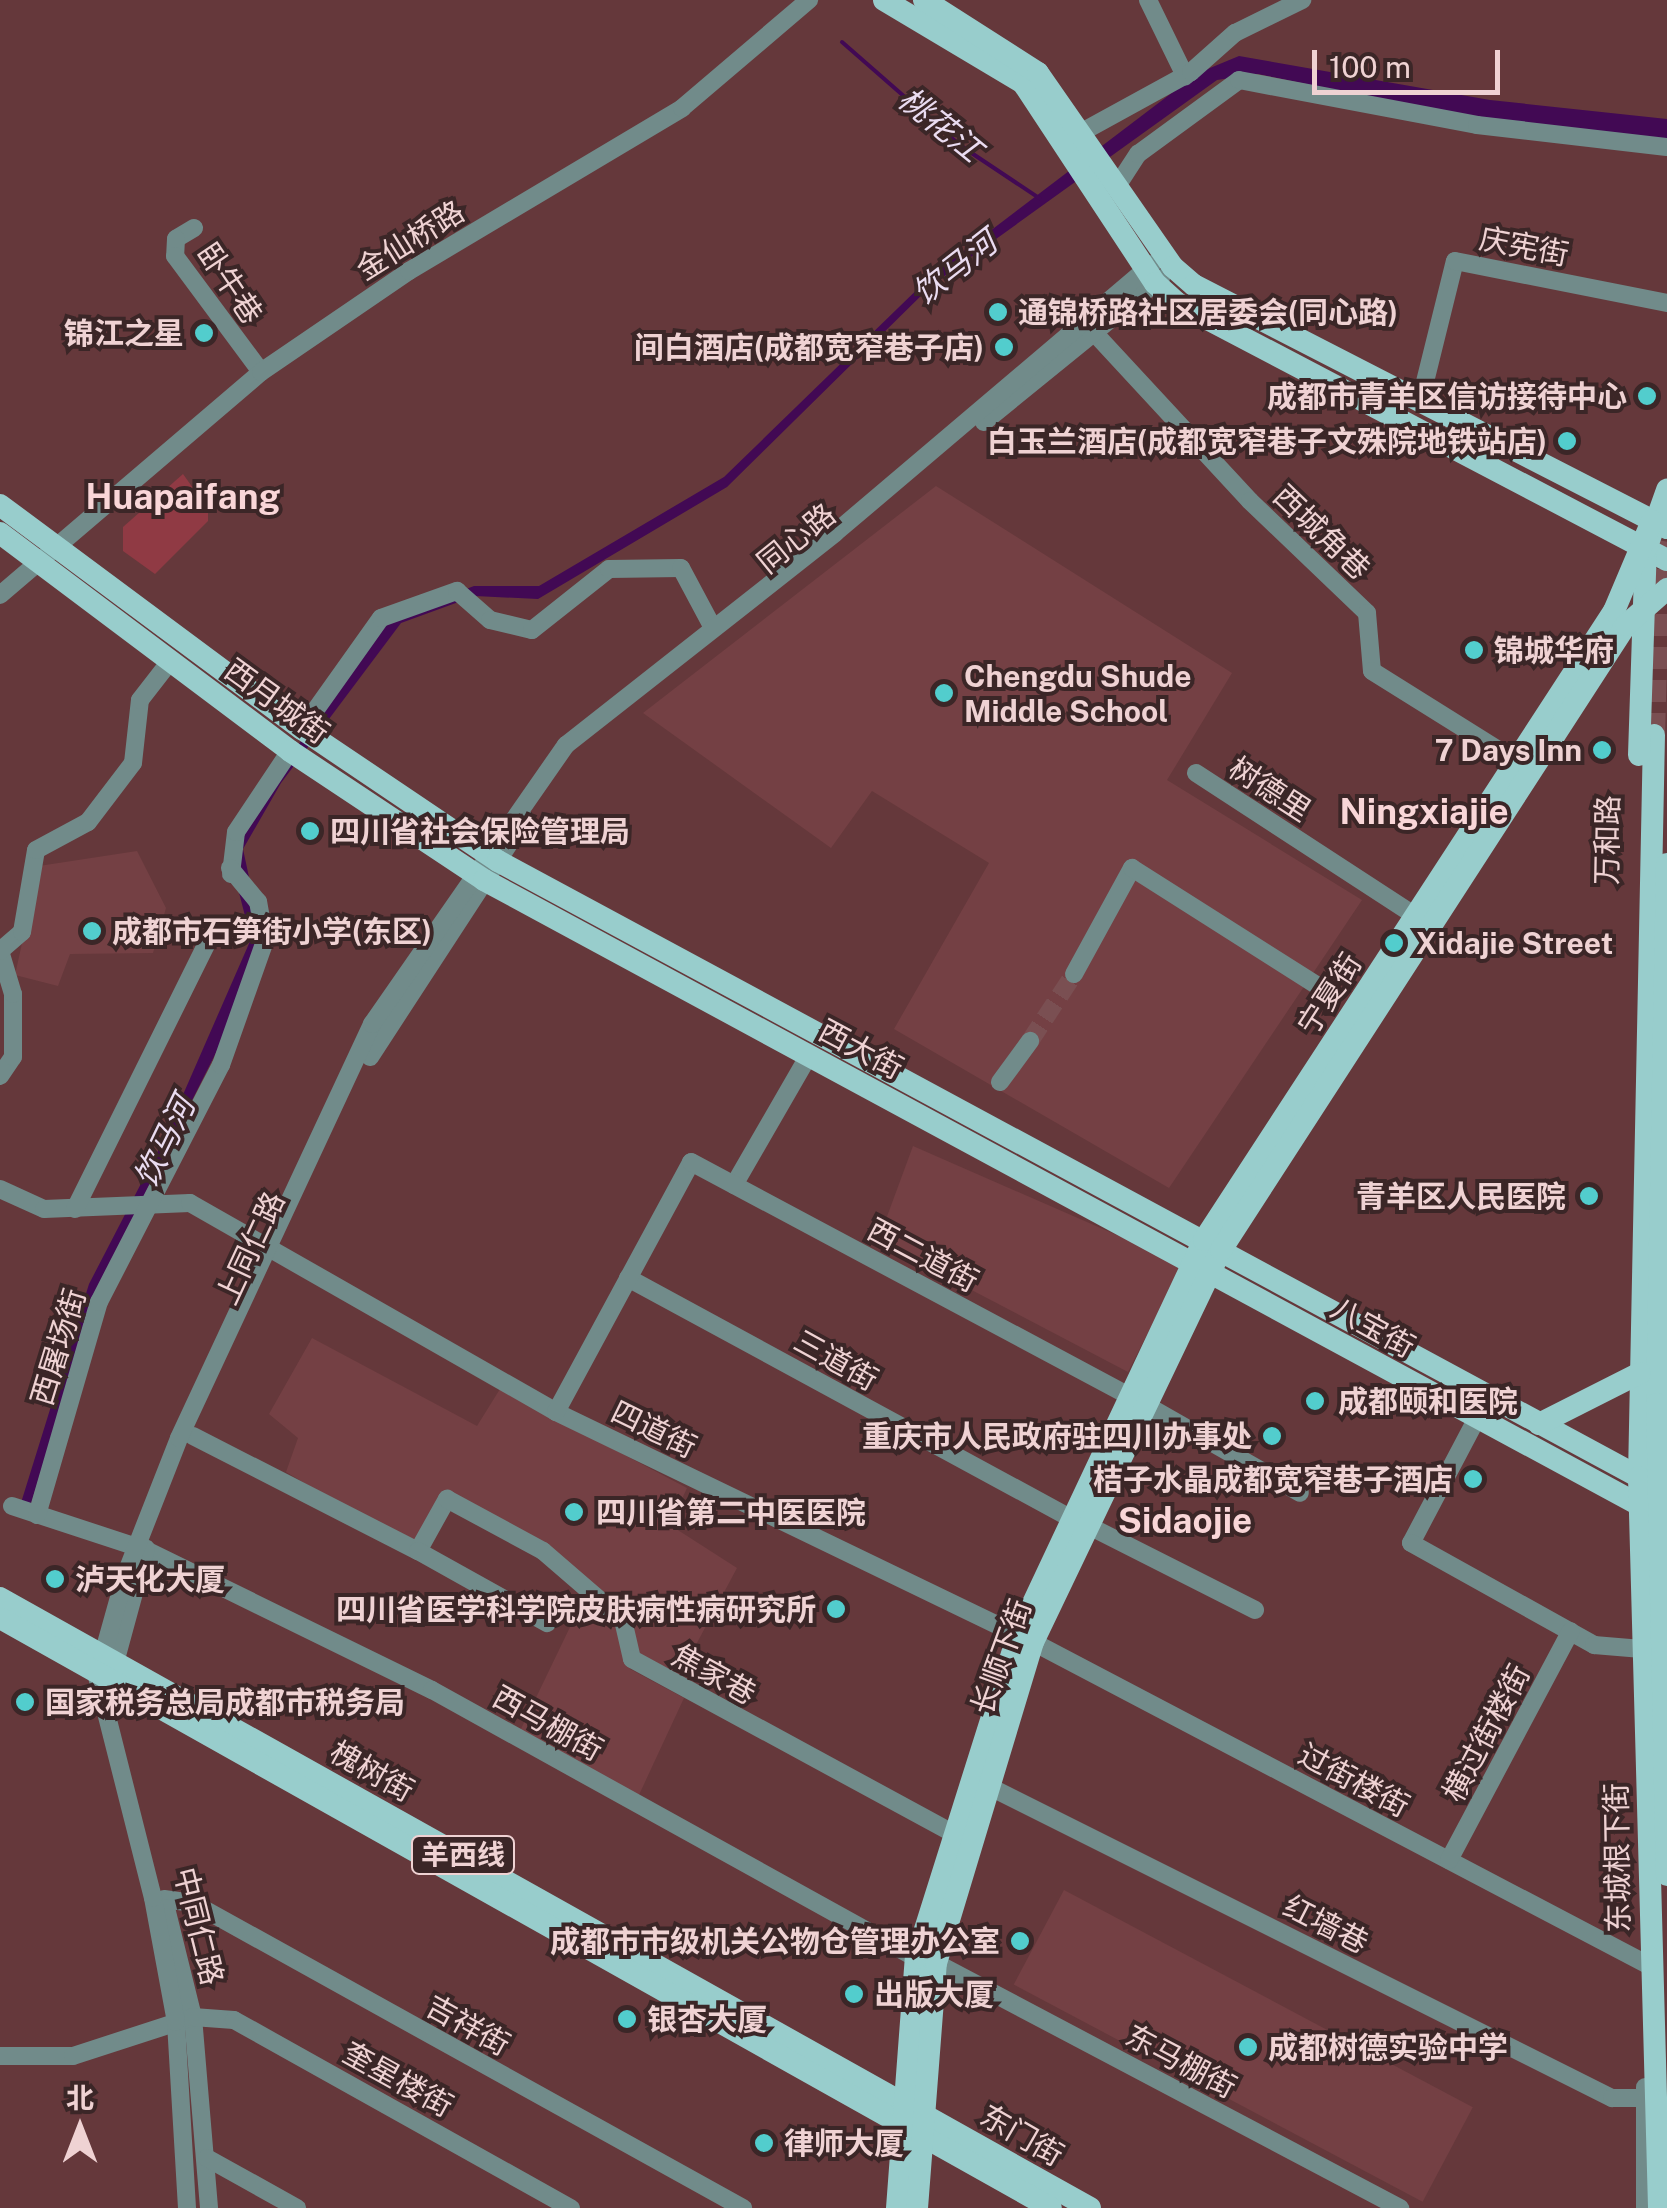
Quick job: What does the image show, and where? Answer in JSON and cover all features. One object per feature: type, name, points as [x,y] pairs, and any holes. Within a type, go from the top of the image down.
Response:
[{"type":"main road","points":[[884,0],[1023,83],[1080,140]]},
{"type":"main road","points":[[924,0],[1038,73],[1111,184],[1177,303],[1653,553]]},
{"type":"main road","points":[[1160,268],[1660,524]]},
{"type":"main road","name":"宁夏街","points":[[1212,1245],[1416,916],[1653,553],[1667,490]]},
{"type":"main road","points":[[0,505],[48,556]]},
{"type":"main road","points":[[0,533],[48,556]]},
{"type":"main road","name":"万和路","points":[[1653,553],[1644,608],[1634,1048],[1653,1132]]},
{"type":"main road","name":"西月城街","points":[[48,556],[302,728],[485,867]]},
{"type":"main road","name":"西月城街","points":[[48,556],[171,660],[290,750],[485,867]]},
{"type":"main road","name":"宁夏街","points":[[1212,1245],[1626,625],[1667,590]]},
{"type":"main road","name":"万和路","points":[[1654,734],[1655,1514]]},
{"type":"main road","name":"万和路","points":[[1655,1486],[1640,1372],[1667,864]]},
{"type":"main road","name":"西大街","points":[[485,867],[809,1055],[1201,1267]]},
{"type":"main road","name":"西大街","points":[[485,867],[1212,1245]]},
{"type":"main road","name":"万和路","points":[[1653,1132],[1667,1104]]},
{"type":"main road","name":"长顺下街","points":[[914,2117],[926,1961],[953,1833],[1026,1638],[1212,1245]]},
{"type":"main road","name":"八宝街","points":[[1212,1245],[1655,1486]]},
{"type":"main road","name":"八宝街","points":[[1201,1267],[1655,1514]]},
{"type":"main road","points":[[1539,1424],[1640,1372]]},
{"type":"main road","name":"东城根下街","points":[[1655,1514],[1662,1573],[1667,1875]]},
{"type":"main road","name":"东城根下街","points":[[1652,2047],[1642,1649],[1655,1514]]},
{"type":"main road","name":"槐树街","points":[[0,1598],[106,1670]]},
{"type":"main road","name":"槐树街","points":[[0,1618],[106,1670],[914,2117]]},
{"type":"main road","name":"长顺下街","points":[[926,1961],[988,1786],[1026,1638]]},
{"type":"main road","points":[[1652,2047],[1658,2208]]},
{"type":"main road","points":[[896,2208],[914,2117]]},
{"type":"main road","points":[[914,2117],[917,2208]]},
{"type":"main road","name":"东门街","points":[[914,2117],[1050,2208]]},
{"type":"main road","name":"东门街","points":[[914,2117],[1090,2208]]},
{"type":"street","name":"金仙桥路","points":[[0,594],[261,372],[408,271],[682,108],[809,0]]},
{"type":"street","points":[[1148,0],[1184,76]]},
{"type":"street","points":[[1080,140],[1184,76],[1235,33],[1302,0]]},
{"type":"street","points":[[1111,184],[1138,154],[1239,80],[1477,125],[1667,147]]},
{"type":"street","name":"卧牛巷","points":[[194,228],[176,239],[175,256],[261,372]]},
{"type":"street","name":"庆宪街","points":[[1420,402],[1455,261],[1667,303]]},
{"type":"street","points":[[485,867],[566,744],[1160,268]]},
{"type":"street","name":"西城角巷","points":[[1089,327],[1250,502],[1367,612],[1372,670],[1516,761]]},
{"type":"street","name":"同心路","points":[[485,867],[566,754],[1089,327]]},
{"type":"street","points":[[302,728],[381,618],[466,596],[490,620],[532,630],[609,569],[680,568],[713,628]]},
{"type":"street","points":[[0,1076],[13,1057],[13,994],[0,951],[22,932],[36,850],[88,822],[133,763],[140,700],[171,660]]},
{"type":"street","name":"西屠场街","points":[[37,1515],[99,1302],[146,1202],[221,1065],[266,940],[250,893],[232,872],[236,832],[290,750]]},
{"type":"street","name":"树德里","points":[[1196,772],[1416,916]]},
{"type":"street","name":"上同仁路","points":[[106,1670],[141,1548],[194,1436],[272,1251],[383,1028],[485,867]]},
{"type":"street","points":[[1074,974],[1132,868],[1318,986]]},
{"type":"street","points":[[75,1209],[212,933]]},
{"type":"street","points":[[1000,1082],[1030,1041]]},
{"type":"street","points":[[734,1185],[809,1055]]},
{"type":"street","name":"西二道街","points":[[628,1278],[691,1162],[1300,1493]]},
{"type":"street","name":"四道街","points":[[0,1189],[44,1209],[190,1202],[556,1412],[1026,1638]]},
{"type":"street","points":[[12,1506],[141,1548],[272,1251]]},
{"type":"street","points":[[556,1412],[628,1278]]},
{"type":"street","name":"三道街","points":[[628,1278],[1080,1522],[1255,1610]]},
{"type":"street","points":[[1477,1418],[1411,1544],[1594,1645],[1642,1649]]},
{"type":"street","points":[[194,1436],[418,1551],[547,1623]]},
{"type":"street","name":"焦家巷","points":[[418,1551],[447,1498],[543,1551],[623,1620],[632,1659],[953,1833]]},
{"type":"street","name":"西马棚街","points":[[141,1548],[432,1690],[926,1961]]},
{"type":"street","name":"横过街楼街","points":[[1448,1860],[1571,1631]]},
{"type":"street","name":"过街楼街","points":[[1026,1638],[1650,1966]]},
{"type":"street","points":[[106,1670],[153,1898],[184,2020],[187,2208]]},
{"type":"street","name":"中同仁路","points":[[106,1670],[164,1899],[208,2158],[209,2208]]},
{"type":"street","name":"红墙巷","points":[[988,1786],[1612,2098],[1643,2098]]},
{"type":"street","name":"吉祥街","points":[[164,1899],[193,1903],[743,2208]]},
{"type":"street","name":"东马棚街","points":[[926,1961],[1400,2208]]},
{"type":"street","points":[[0,2056],[74,2056],[184,2020]]},
{"type":"street","name":"奎星楼街","points":[[184,2020],[250,2027],[571,2208]]},
{"type":"street","name":"东城根下街","points":[[1644,2208],[1643,2098],[1652,2047]]},
{"type":"street","points":[[208,2158],[298,2208]]},
{"type":"shaded area","points":[[183,474],[208,509],[208,521],[155,574],[123,551],[123,527]]},
{"type":"shaded area","points":[[936,486],[1232,673],[1167,780],[1362,900],[1169,1188],[894,1029],[989,863],[872,791],[831,848],[643,713]]},
{"type":"shaded area","name":"成都市石笋街小学(东区)","points":[[137,851],[166,908],[153,953],[70,954],[58,986],[15,975],[39,866]]},
{"type":"shaded area","points":[[913,1146],[1183,1264],[1128,1372],[878,1241]]},
{"type":"shaded area","name":"四川省第二中医医院","points":[[312,1338],[477,1426],[500,1389],[687,1488],[670,1525],[737,1568],[675,1684],[632,1659],[623,1620],[543,1551],[448,1499],[418,1551],[286,1472],[298,1438],[269,1414]]},
{"type":"shaded area","points":[[584,1598],[617,1622],[630,1669],[684,1698],[638,1797],[519,1733]]},
{"type":"shaded area","name":"成都树德实验中学","points":[[1064,1890],[1473,2107],[1423,2202],[1014,1984]]},
{"type":"water","name":"饮马河","points":[[1239,56],[1490,100],[1667,119],[1667,142],[1510,126],[1258,74],[1217,80],[932,285],[727,487],[538,599],[475,596],[401,623],[281,783],[243,849],[263,943],[243,999],[97,1289],[29,1510],[20,1506],[89,1284],[161,1145],[251,939],[236,881],[236,837],[366,645],[391,618],[474,586],[539,586],[724,477],[931,276],[1198,73]]},
{"type":"waterway","name":"桃花江","points":[[842,42],[961,146],[1039,198]]},
{"type":"tunnel","points":[[1654,735],[1658,591],[1667,542]]},
{"type":"tunnel","points":[[1030,1041],[1074,974]]},
{"type":"place","name":"通锦桥路社区居委会(同心路)","points":[[998,312]]},
{"type":"place","name":"锦江之星","points":[[204,333]]},
{"type":"place","name":"间白酒店(成都宽窄巷子店)","points":[[1004,347]]},
{"type":"place","name":"成都市青羊区信访接待中心","points":[[1647,396]]},
{"type":"place","name":"白玉兰酒店(成都宽窄巷子文殊院地铁站店)","points":[[1567,441]]},
{"type":"place","name":"锦城华府","points":[[1474,650]]},
{"type":"place","name":"Chengdu Shude Middle School","points":[[944,693]]},
{"type":"place","name":"7 Days Inn","points":[[1602,750]]},
{"type":"place","name":"四川省社会保险管理局","points":[[310,831]]},
{"type":"place","name":"成都市石笋街小学(东区)","points":[[92,931]]},
{"type":"place","name":"Xidajie Street","points":[[1394,943]]},
{"type":"place","name":"青羊区人民医院","points":[[1589,1196]]},
{"type":"place","name":"成都颐和医院","points":[[1315,1401]]},
{"type":"place","name":"重庆市人民政府驻四川办事处","points":[[1272,1436]]},
{"type":"place","name":"桔子水晶成都宽窄巷子酒店","points":[[1473,1479]]},
{"type":"place","name":"四川省第二中医医院","points":[[574,1512]]},
{"type":"place","name":"泸天化大厦","points":[[55,1579]]},
{"type":"place","name":"四川省医学科学院皮肤病性病研究所","points":[[836,1609]]},
{"type":"place","name":"国家税务总局成都市税务局","points":[[25,1702]]},
{"type":"place","name":"成都市市级机关公物仓管理办公室","points":[[1020,1941]]},
{"type":"place","name":"出版大厦","points":[[854,1994]]},
{"type":"place","name":"银杏大厦","points":[[627,2019]]},
{"type":"place","name":"成都树德实验中学","points":[[1248,2047]]},
{"type":"place","name":"律师大厦","points":[[764,2143]]},
{"type":"district","name":"Huapaifang","points":[[183,497]]},
{"type":"district","name":"Ningxiajie","points":[[1424,812]]},
{"type":"district","name":"Sidaojie","points":[[1185,1521]]}]
